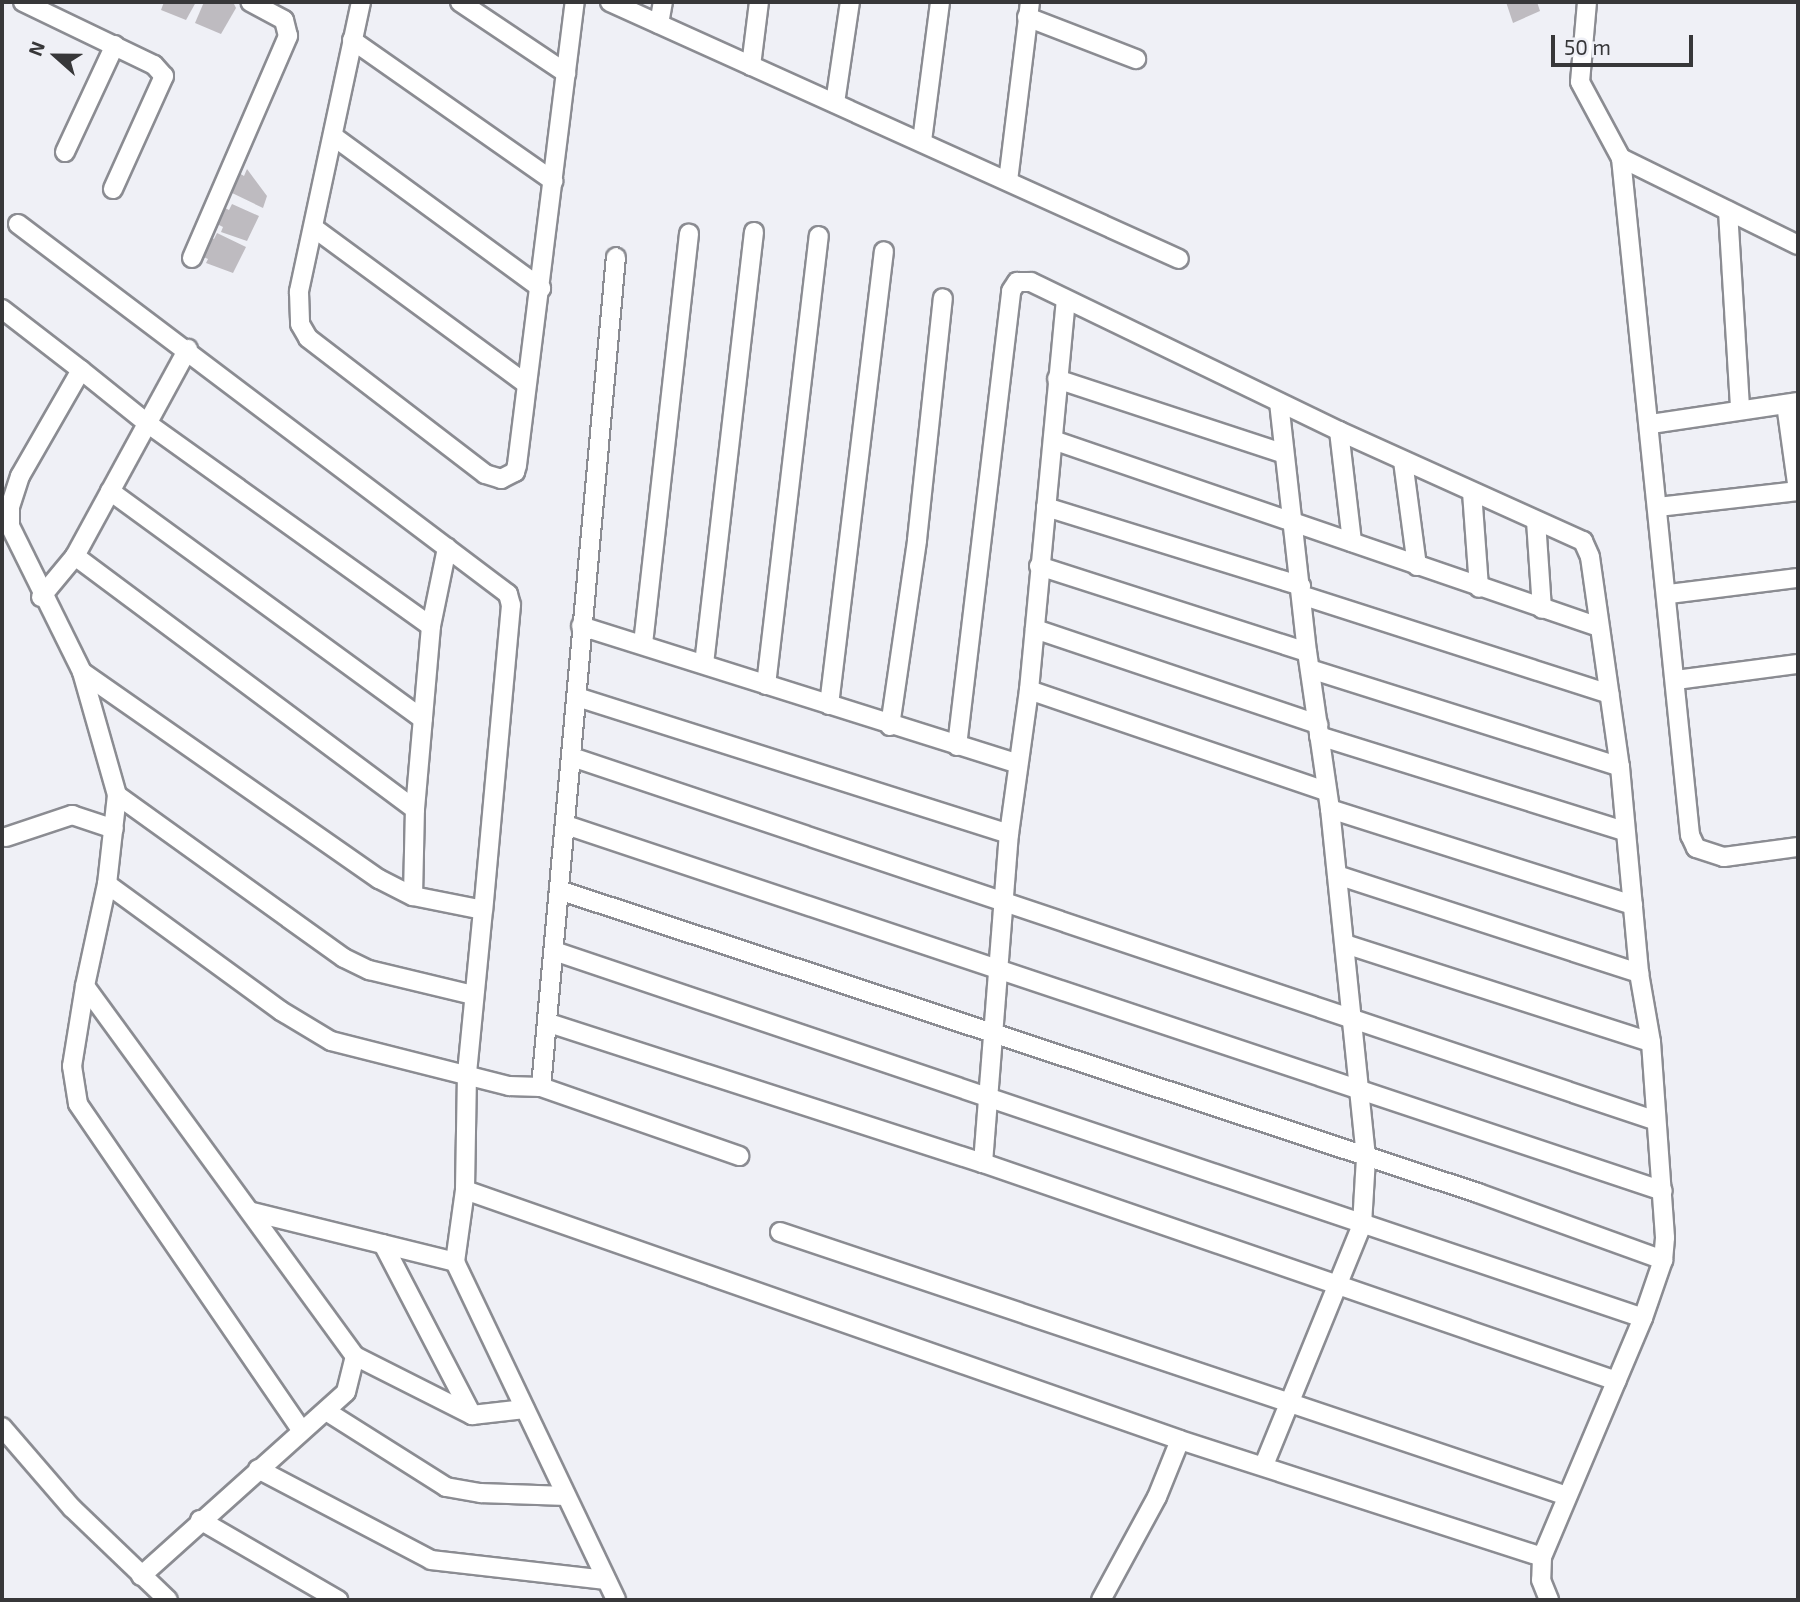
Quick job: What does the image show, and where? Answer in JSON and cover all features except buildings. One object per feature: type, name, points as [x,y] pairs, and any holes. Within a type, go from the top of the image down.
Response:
[{"type":"street","points":[[23,2],[154,65],[164,76],[113,189]]},
{"type":"street","points":[[192,258],[288,36],[284,20],[250,2]]},
{"type":"street","points":[[360,2],[298,311],[300,324],[308,338],[485,474],[501,479],[515,472],[517,464],[575,2]]},
{"type":"street","points":[[460,2],[566,73]]},
{"type":"street","points":[[610,2],[1179,259]]},
{"type":"street","points":[[659,24],[663,2]]},
{"type":"street","points":[[751,66],[759,2]]},
{"type":"street","points":[[835,103],[849,2]]},
{"type":"street","points":[[922,141],[940,2]]},
{"type":"street","points":[[1587,2],[1580,82],[1622,158],[1669,594],[1685,810],[1696,848],[1724,857],[1798,847]]},
{"type":"street","points":[[1008,181],[1029,9],[1136,59]]},
{"type":"street","points":[[352,40],[553,181]]},
{"type":"street","points":[[65,152],[115,45]]},
{"type":"street","points":[[334,136],[541,289]]},
{"type":"street","points":[[1622,158],[1798,245]]},
{"type":"street","points":[[1728,211],[1740,410]]},
{"type":"street","points":[[18,224],[188,349],[500,586],[510,606],[473,995],[467,1074],[465,1190],[455,1262],[615,1600]]},
{"type":"street","points":[[314,228],[526,384]]},
{"type":"street","points":[[704,664],[754,232]]},
{"type":"street","points":[[643,644],[689,234]]},
{"type":"street","points":[[766,685],[820,236]]},
{"type":"street","points":[[829,705],[884,251]]},
{"type":"street","points":[[541,1087],[549,1023],[581,626],[616,257]]},
{"type":"street","points":[[957,746],[1011,291],[1017,282],[1031,282],[1066,302],[1279,403],[1535,522],[1583,541],[1590,556],[1620,767],[1639,973],[1651,1042],[1654,1120],[1663,1191],[1663,1261],[1643,1318],[1542,1557],[1541,1580],[1549,1600]]},
{"type":"street","points":[[890,726],[917,540],[943,298]]},
{"type":"street","points":[[983,1163],[1009,834],[1029,690],[1066,302]]},
{"type":"street","points":[[2,309],[147,423],[431,626]]},
{"type":"street","points":[[41,597],[75,556],[188,349]]},
{"type":"street","points":[[81,370],[20,476],[10,506],[10,526],[41,597],[82,672],[117,795],[107,884],[85,986],[72,1066],[78,1104],[301,1430]]},
{"type":"street","points":[[1057,379],[1282,453]]},
{"type":"street","points":[[1264,1465],[1362,1225],[1366,1157],[1356,1087],[1345,944],[1330,809],[1308,661],[1282,453],[1279,403]]},
{"type":"street","points":[[1651,424],[1792,403],[1798,491],[1658,507]]},
{"type":"street","points":[[1339,431],[1352,542]]},
{"type":"street","points":[[1053,440],[1292,520],[1479,588],[1599,626]]},
{"type":"street","points":[[1404,461],[1417,566]]},
{"type":"street","points":[[110,491],[424,719]]},
{"type":"street","points":[[1472,492],[1479,588]]},
{"type":"street","points":[[1046,507],[1609,694]]},
{"type":"street","points":[[1535,522],[1542,609]]},
{"type":"street","points":[[413,896],[415,809],[431,626],[447,548]]},
{"type":"street","points":[[75,556],[415,809]]},
{"type":"street","points":[[1040,566],[1620,767]]},
{"type":"street","points":[[1669,594],[1798,578]]},
{"type":"street","points":[[581,626],[890,726],[1018,764]]},
{"type":"street","points":[[1035,629],[1319,730],[1624,831]]},
{"type":"street","points":[[1676,680],[1798,664]]},
{"type":"street","points":[[82,672],[379,879],[413,896],[483,910]]},
{"type":"street","points":[[1029,690],[1326,790]]},
{"type":"street","points":[[577,697],[1009,834]]},
{"type":"street","points":[[572,757],[1003,905],[1350,1015],[1654,1120]]},
{"type":"street","points":[[117,795],[344,958],[369,970],[473,995]]},
{"type":"street","points":[[1330,809],[1633,905]]},
{"type":"street","points":[[6,837],[72,814],[114,829]]},
{"type":"street","points":[[566,825],[1663,1191]]},
{"type":"street","points":[[1337,875],[1639,973]]},
{"type":"street","points":[[107,884],[281,1010],[331,1041],[509,1086],[541,1087],[739,1156]]},
{"type":"street","points":[[559,890],[1366,1157],[1663,1261]]},
{"type":"street","points":[[1345,944],[1651,1042]]},
{"type":"street","points":[[554,951],[989,1100],[1643,1318]]},
{"type":"street","points":[[85,986],[355,1356],[472,1415],[525,1409]]},
{"type":"street","points":[[549,1023],[983,1163],[1340,1283],[1617,1381]]},
{"type":"street","points":[[465,1190],[1180,1440],[1542,1557]]},
{"type":"street","points":[[252,1212],[455,1262]]},
{"type":"street","points":[[780,1232],[1566,1496]]},
{"type":"street","points":[[383,1244],[472,1415]]},
{"type":"street","points":[[141,1576],[200,1520],[346,1392],[355,1356]]},
{"type":"street","points":[[326,1411],[446,1487],[481,1493],[565,1496]]},
{"type":"street","points":[[2,1427],[72,1508],[168,1600]]},
{"type":"street","points":[[1101,1600],[1157,1497],[1180,1440]]},
{"type":"street","points":[[258,1469],[431,1560],[606,1580]]},
{"type":"street","points":[[200,1520],[338,1600]]}]
